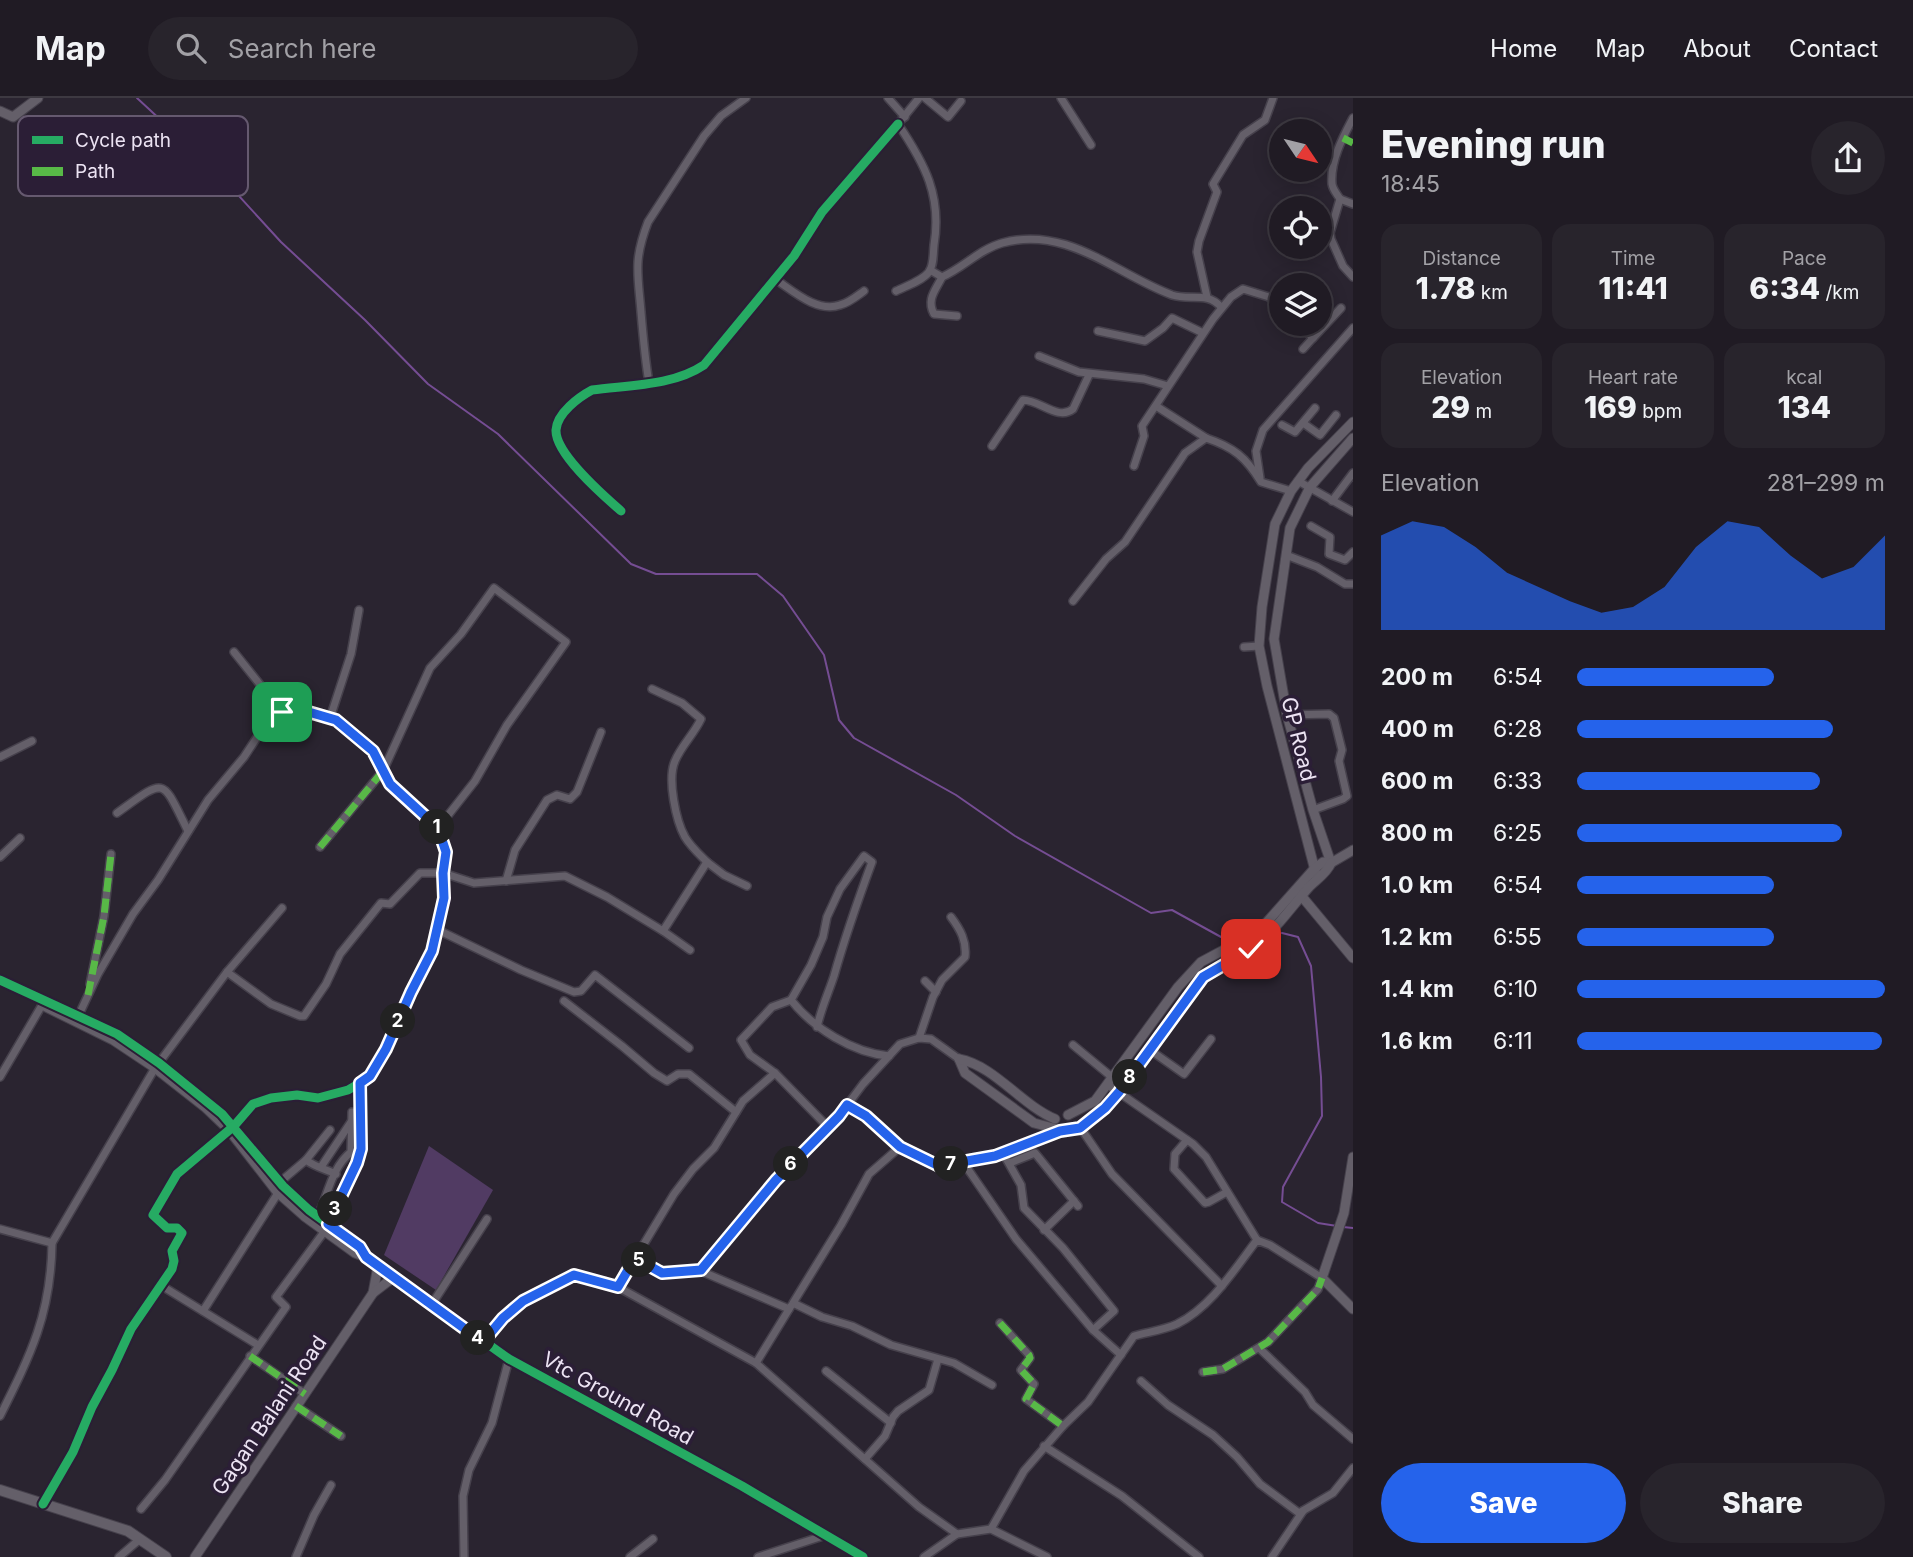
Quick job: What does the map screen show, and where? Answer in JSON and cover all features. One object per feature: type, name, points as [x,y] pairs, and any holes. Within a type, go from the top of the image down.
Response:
[{"type":"main road","points":[[0,1490],[128,1531],[166,1557]]},
{"type":"street","points":[[0,111],[13,117],[38,98]]},
{"type":"street","points":[[649,383],[643,350],[636,267],[642,237],[648,222],[704,135],[722,116],[746,98]]},
{"type":"street","points":[[888,98],[905,117]]},
{"type":"street","points":[[621,511],[585,478],[559,442],[556,429],[560,419],[572,405],[592,390],[689,375],[704,365],[794,256],[822,212],[919,98]]},
{"type":"street","points":[[925,98],[948,117],[961,102]]},
{"type":"street","points":[[1061,98],[1091,145]]},
{"type":"street","points":[[1207,297],[1197,252],[1217,192],[1213,184],[1243,135],[1265,120],[1273,98]]},
{"type":"street","points":[[1353,118],[1336,156],[1332,182],[1340,199],[1353,204]]},
{"type":"street","points":[[896,291],[927,275],[938,223],[936,206],[921,159],[898,124]]},
{"type":"street","points":[[1343,138],[1353,143]]},
{"type":"street","points":[[1340,199],[1330,233],[1343,266],[1353,277]]},
{"type":"street","points":[[957,316],[934,314],[932,310],[933,292],[942,277],[990,248],[1038,239],[1076,247],[1174,295],[1207,297],[1215,300],[1221,307]]},
{"type":"street","points":[[930,270],[942,277]]},
{"type":"street","points":[[775,279],[807,300],[825,307],[844,304],[864,291]]},
{"type":"street","points":[[1134,466],[1144,436],[1142,426],[1221,307],[1243,289],[1269,297]]},
{"type":"street","points":[[1303,349],[1341,308]]},
{"type":"street","points":[[1098,331],[1145,341],[1172,318],[1203,333]]},
{"type":"street","points":[[1261,482],[1256,451],[1263,430],[1353,328]]},
{"type":"street","points":[[1039,356],[1089,375],[1144,379],[1167,386]]},
{"type":"street","points":[[992,446],[1023,400],[1030,400],[1062,414],[1069,413],[1089,375]]},
{"type":"street","points":[[1156,405],[1206,439],[1225,444],[1250,462],[1261,482],[1291,491]]},
{"type":"street","points":[[1282,425],[1295,432],[1315,408]]},
{"type":"street","points":[[1303,424],[1318,435],[1336,415]]},
{"type":"street","name":"GP Road","points":[[1315,874],[1259,646],[1262,607],[1275,524],[1291,491],[1353,422]]},
{"type":"street","points":[[1325,429],[1337,439]]},
{"type":"street","name":"GP Road","points":[[1331,863],[1313,810],[1287,715],[1274,639],[1290,528],[1310,487],[1353,438]]},
{"type":"street","points":[[1073,601],[1106,559],[1125,542],[1185,453],[1206,439]]},
{"type":"street","points":[[1332,501],[1353,473]]},
{"type":"street","points":[[1298,481],[1353,512]]},
{"type":"street","points":[[1311,526],[1330,537],[1328,552],[1331,556],[1345,560],[1353,552]]},
{"type":"street","points":[[1286,555],[1317,567],[1345,583],[1353,584]]},
{"type":"street","points":[[1268,563],[1284,566]]},
{"type":"street","points":[[320,847],[383,771],[430,668],[461,634],[494,588],[566,642],[507,725],[475,781],[438,828]]},
{"type":"street","points":[[1262,607],[1277,608]]},
{"type":"street","points":[[330,718],[351,654],[359,610]]},
{"type":"street","points":[[1244,648],[1259,646]]},
{"type":"street","points":[[234,652],[282,712]]},
{"type":"street","points":[[652,689],[682,703],[701,719],[677,757],[672,772],[674,802],[681,827],[694,849],[707,862],[724,875],[747,886]]},
{"type":"street","points":[[43,1504],[73,1452],[131,1329],[172,1269],[172,1251],[182,1233],[177,1228],[167,1228],[153,1215],[157,1204],[177,1174],[232,1128],[253,1104],[297,1094],[317,1098],[348,1090],[370,1076],[386,1049],[432,951],[438,930],[444,898],[446,852],[438,828],[390,784],[373,751],[336,720],[295,708],[271,716],[244,757],[208,800],[158,880],[133,914],[77,1018]]},
{"type":"street","points":[[1287,715],[1329,714],[1334,718],[1342,750],[1339,761],[1347,796],[1313,810]]},
{"type":"street","points":[[506,881],[515,850],[547,800],[557,795],[570,799],[577,792],[601,732]]},
{"type":"street","points":[[0,757],[32,741]]},
{"type":"street","points":[[117,813],[152,788],[160,787],[166,789],[188,831]]},
{"type":"street","points":[[0,857],[20,838]]},
{"type":"street","points":[[1055,1118],[1062,1114],[1068,1115],[1095,1101],[1178,987],[1201,962],[1259,931],[1315,874],[1328,870],[1331,863],[1353,850]]},
{"type":"street","points":[[88,995],[104,916],[111,854]]},
{"type":"street","points":[[817,1027],[822,1003],[833,979],[840,950],[872,862],[864,856],[840,889],[827,917],[823,937],[811,965],[791,1000],[772,1007],[741,1040],[750,1055],[775,1073],[828,1127]]},
{"type":"street","points":[[663,931],[707,862]]},
{"type":"street","points":[[227,972],[271,1004],[304,1016],[326,984],[340,954],[382,903],[390,904],[420,873],[443,873],[474,883],[565,876],[607,897],[690,950]]},
{"type":"street","points":[[1298,892],[1353,958]]},
{"type":"street","points":[[847,1105],[866,1116],[900,1147],[939,1166],[1003,1153],[1062,1130],[1080,1128],[1105,1108],[1119,1092],[1203,977],[1266,937],[1298,892]]},
{"type":"street","points":[[0,1416],[37,1338],[43,1319],[50,1288],[52,1243],[157,1065],[227,972],[282,908]]},
{"type":"street","points":[[919,1038],[942,980],[965,957],[966,944],[951,917]]},
{"type":"street","points":[[438,930],[574,992],[581,991],[595,975],[690,1048]]},
{"type":"street","points":[[1194,969],[1203,977]]},
{"type":"street","points":[[925,981],[936,992]]},
{"type":"street","points":[[0,982],[115,1037],[211,1104],[279,1187],[326,1228]]},
{"type":"street","points":[[791,1000],[817,1027],[869,1054],[888,1056]]},
{"type":"street","points":[[564,1001],[654,1073],[667,1081],[678,1074],[689,1074],[736,1112]]},
{"type":"street","points":[[0,1077],[44,1003]]},
{"type":"street","points":[[701,1270],[776,1180],[828,1127],[900,1044],[919,1038],[932,1040],[958,1059],[973,1062],[1042,1112],[1055,1118]]},
{"type":"street","points":[[1136,1047],[1184,1074],[1211,1039]]},
{"type":"street","points":[[1073,1045],[1119,1092],[1187,1140],[1206,1157],[1257,1240],[1270,1245],[1322,1278],[1353,1309]]},
{"type":"street","points":[[958,1059],[965,1073],[1034,1123],[1062,1130]]},
{"type":"street","points":[[618,1287],[674,1194],[714,1148],[743,1101],[775,1073]]},
{"type":"street","points":[[142,1509],[286,1307],[276,1297],[326,1228],[357,1163],[361,1149],[360,1083]]},
{"type":"street","points":[[318,1216],[328,1187],[344,1157],[351,1152],[352,1112]]},
{"type":"street","points":[[1062,1130],[1072,1122],[1068,1115]]},
{"type":"street","points":[[1055,1118],[1054,1124],[1062,1130]]},
{"type":"street","points":[[321,1167],[352,1122]]},
{"type":"street","points":[[1080,1128],[1112,1174],[1222,1286]]},
{"type":"street","points":[[204,1311],[279,1187],[306,1160],[330,1130]]},
{"type":"street","points":[[1187,1140],[1175,1154],[1174,1169],[1205,1203],[1227,1192]]},
{"type":"street","points":[[756,1363],[841,1225],[869,1174],[900,1147]]},
{"type":"street","points":[[1003,1153],[1021,1185],[1024,1208],[1063,1248],[1114,1311],[1093,1330]]},
{"type":"street","points":[[1010,1163],[1035,1153],[1076,1204],[1044,1230]]},
{"type":"street","points":[[1203,1372],[1223,1368],[1268,1342],[1318,1289],[1344,1213],[1353,1157]]},
{"type":"street","points":[[306,1160],[316,1167],[336,1174]]},
{"type":"street","points":[[963,1162],[1016,1239],[1093,1330],[1121,1355]]},
{"type":"street","points":[[279,1187],[318,1216],[326,1228]]},
{"type":"street","points":[[432,1304],[488,1219]]},
{"type":"street","name":"Vtc Ground Road","points":[[326,1228],[360,1247],[366,1257],[509,1359],[743,1486],[863,1557]]},
{"type":"street","points":[[0,1229],[52,1243]]},
{"type":"street","points":[[991,1529],[1024,1471],[1044,1446],[1088,1402],[1134,1336],[1174,1325],[1193,1315],[1222,1286],[1257,1240]]},
{"type":"street","points":[[635,1258],[662,1273],[701,1270],[791,1306],[852,1326],[891,1345],[954,1363],[992,1385]]},
{"type":"street","name":"Gagan Balani Road","points":[[373,1293],[379,1266]]},
{"type":"street","points":[[483,1342],[503,1318],[523,1301],[574,1275],[618,1287],[756,1363],[919,1507],[957,1534]]},
{"type":"street","name":"Gagan Balani Road","points":[[195,1557],[373,1293],[394,1277]]},
{"type":"street","points":[[162,1286],[258,1345]]},
{"type":"street","points":[[1000,1323],[1029,1355],[1030,1358],[1021,1370],[1034,1384],[1026,1399],[1063,1426]]},
{"type":"street","points":[[1259,1348],[1305,1392],[1313,1405],[1353,1439]]},
{"type":"street","points":[[250,1356],[304,1394]]},
{"type":"street","points":[[464,1557],[463,1496],[468,1470],[492,1423],[509,1359]]},
{"type":"street","points":[[865,1459],[878,1445],[898,1411],[929,1390],[938,1359]]},
{"type":"street","points":[[826,1371],[891,1423]]},
{"type":"street","points":[[1141,1381],[1168,1405],[1213,1435],[1260,1484],[1299,1513],[1333,1493],[1353,1468]]},
{"type":"street","points":[[296,1406],[341,1436]]},
{"type":"street","points":[[1044,1446],[1122,1496],[1199,1557]]},
{"type":"street","points":[[296,1557],[314,1515],[331,1485]]},
{"type":"street","points":[[1272,1557],[1303,1510]]},
{"type":"street","points":[[924,1557],[957,1534],[991,1529],[1047,1557]]},
{"type":"street","points":[[761,1557],[826,1535]]},
{"type":"street","points":[[119,1557],[140,1539]]},
{"type":"street","points":[[630,1557],[653,1539]]},
{"type":"shaded area","points":[[429,1146],[493,1190],[436,1290],[384,1255]]},
{"type":"waterway","points":[[137,98],[156,116]]},
{"type":"waterway","points":[[239,196],[281,242],[365,320],[428,384],[498,434],[631,564],[656,574],[757,574],[783,596],[824,655],[839,720],[854,738],[956,795],[1015,836],[1151,913],[1172,910],[1221,937],[1242,935]]},
{"type":"waterway","points":[[1282,933],[1298,937],[1311,966],[1322,1116],[1283,1187],[1282,1202],[1318,1223],[1337,1226]]},
{"type":"waterway","points":[[1343,1227],[1353,1228]]},
{"type":"marked path","points":[[1343,138],[1353,143]]},
{"type":"marked path","points":[[320,847],[383,771]]},
{"type":"marked path","points":[[88,995],[104,916],[111,854]]},
{"type":"marked path","points":[[635,1258],[662,1273],[701,1270]]},
{"type":"marked path","points":[[1203,1372],[1223,1369],[1268,1342],[1318,1289],[1322,1278]]},
{"type":"marked path","points":[[1000,1323],[1029,1355],[1030,1358],[1021,1370],[1034,1384],[1026,1399],[1063,1426]]},
{"type":"marked path","points":[[250,1356],[305,1394]]},
{"type":"marked path","points":[[296,1406],[341,1436]]},
{"type":"cycle path","points":[[621,511],[582,474],[563,451],[556,430],[564,412],[592,390],[665,381],[704,365],[794,256],[822,212],[898,124]]},
{"type":"cycle path","points":[[43,1504],[73,1452],[131,1329],[172,1269],[172,1251],[182,1233],[177,1228],[167,1228],[153,1215],[177,1174],[234,1126],[253,1104],[271,1098],[297,1095],[318,1098],[348,1090],[370,1077],[432,951],[445,898],[443,873],[446,851],[438,828]]},
{"type":"cycle path","points":[[0,980],[117,1034],[159,1063],[222,1114],[283,1186],[309,1210],[360,1247],[366,1257],[509,1359],[742,1486],[863,1557]]},
{"type":"route","points":[[282,712],[295,708],[336,720],[373,751],[390,784],[438,828],[446,852],[444,898],[432,951],[386,1049],[370,1076],[360,1083],[361,1149],[328,1224],[360,1247],[366,1257],[483,1342],[503,1318],[523,1301],[574,1275],[618,1287],[635,1258],[662,1273],[701,1270],[776,1180],[847,1105],[866,1116],[900,1147],[939,1166],[995,1156],[1060,1131],[1080,1128],[1105,1108],[1119,1092],[1203,977],[1251,949]]}]
